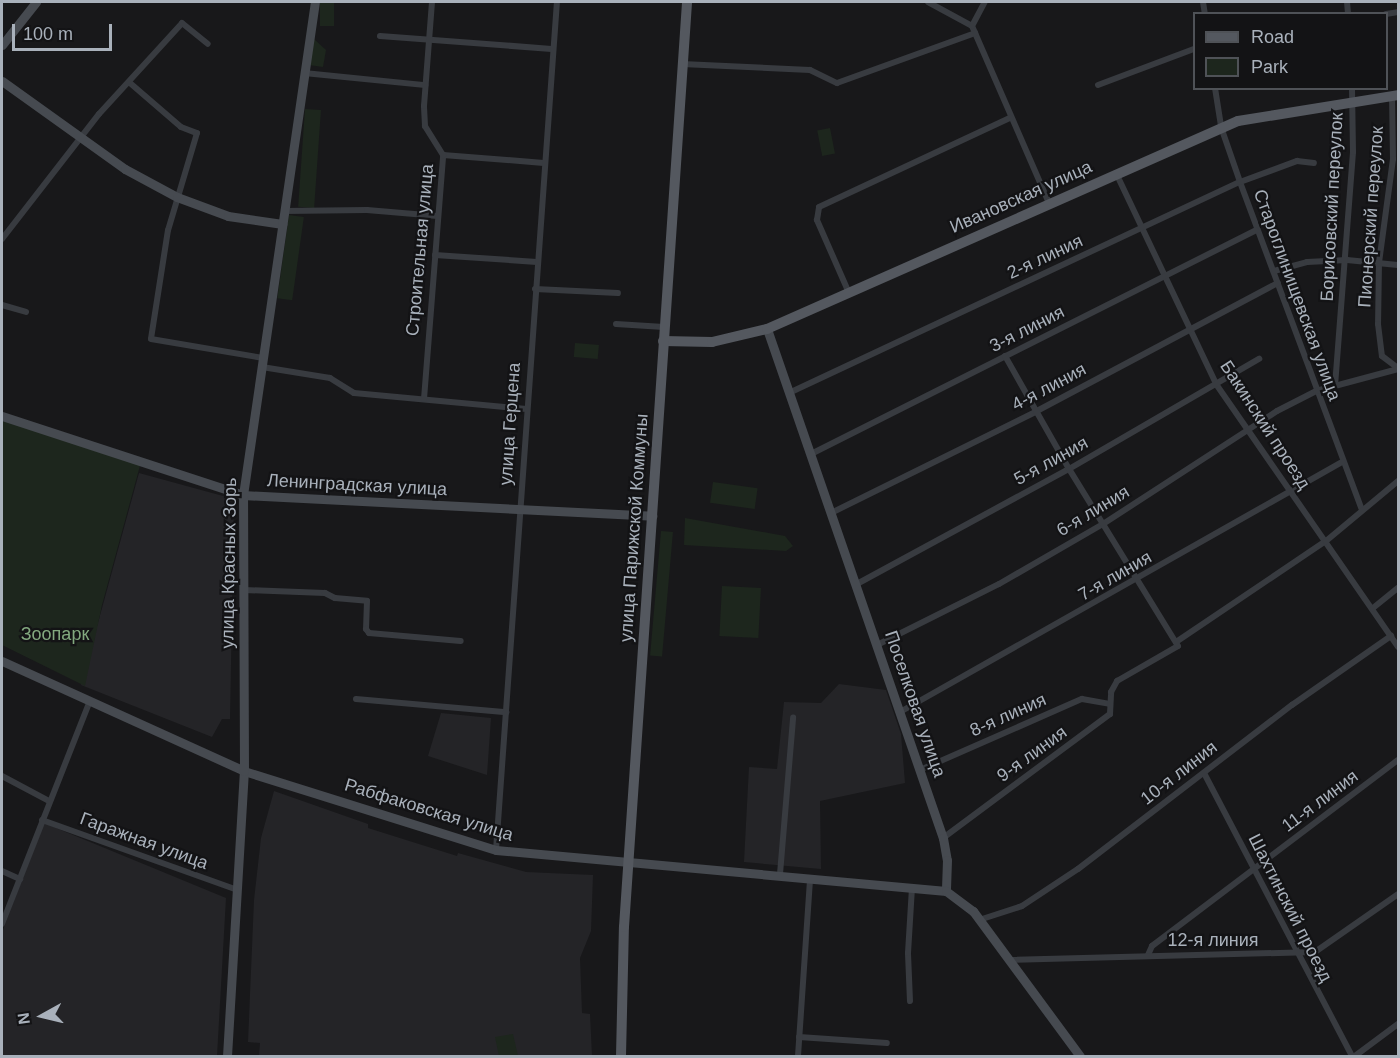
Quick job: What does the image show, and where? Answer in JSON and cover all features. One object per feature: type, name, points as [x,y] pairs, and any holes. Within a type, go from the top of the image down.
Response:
[{"type":"main road","name":"улица Парижской Коммуны","points":[[621,1056],[628,862],[687,2]]},
{"type":"main road","name":"Ивановская улица","points":[[663,341],[711,342],[767,329],[1221,127],[1253,117],[1395,95]]},
{"type":"street","points":[[2,45],[36,2]]},
{"type":"street","name":"улица Красных Зорь","points":[[227,1056],[244,771],[243,495],[315,2]]},
{"type":"street","name":"Строительная улица","points":[[424,399],[443,155],[425,126],[425,85],[432,2]]},
{"type":"street","name":"улица Герцена","points":[[496,850],[518,509],[557,2]]},
{"type":"street","points":[[928,2],[972,26],[1010,118],[1049,203]]},
{"type":"street","points":[[972,26],[985,2]]},
{"type":"street","points":[[2,239],[80,137],[182,23],[208,44]]},
{"type":"street","points":[[681,64],[810,70],[837,83],[975,33]]},
{"type":"street","points":[[380,36],[552,49]]},
{"type":"street","points":[[1098,85],[1193,49]]},
{"type":"street","points":[[304,73],[425,85]]},
{"type":"street","points":[[2,81],[125,169],[177,197],[228,216],[282,224]]},
{"type":"street","points":[[130,83],[181,127],[198,133],[177,197],[151,339],[330,378],[354,393],[526,409]]},
{"type":"street","name":"Староглинищевская улица","points":[[1215,90],[1221,127],[1256,230],[1274,271],[1342,462],[1361,508]]},
{"type":"street","name":"Борисовский переулок","points":[[1335,386],[1347,260],[1352,90]]},
{"type":"street","name":"Пионерский переулок","points":[[1395,95],[1396,158],[1379,263],[1382,356],[1398,369]]},
{"type":"street","points":[[849,293],[817,220],[819,207],[1010,118]]},
{"type":"street","points":[[443,155],[544,163]]},
{"type":"street","name":"2-я линия","points":[[791,392],[1240,183],[1297,161],[1314,163]]},
{"type":"street","name":"Бакинский проезд","points":[[1116,173],[1216,384],[1398,647]]},
{"type":"street","points":[[284,211],[367,210],[438,216]]},
{"type":"street","name":"3-я линия","points":[[811,454],[1256,230]]},
{"type":"street","points":[[435,255],[537,262]]},
{"type":"street","points":[[1274,271],[1307,262],[1347,260],[1398,265]]},
{"type":"street","name":"4-я линия","points":[[831,513],[1035,412],[1278,283]]},
{"type":"street","points":[[534,289],[618,293]]},
{"type":"street","points":[[2,305],[26,312]]},
{"type":"street","points":[[616,324],[664,327]]},
{"type":"street","name":"Поселковая улица","points":[[767,329],[791,392],[943,838],[947,860],[946,891]]},
{"type":"street","points":[[1005,356],[1068,469],[1177,644],[1326,541],[1361,508],[1398,481]]},
{"type":"street","name":"5-я линия","points":[[855,585],[1068,469],[1259,359]]},
{"type":"street","name":"6-я линия","points":[[877,645],[999,584],[1103,524],[1248,433],[1277,411],[1316,391],[1398,369]]},
{"type":"street","name":"Ленинградская улица","points":[[2,416],[243,495],[652,516]]},
{"type":"street","name":"7-я линия","points":[[900,712],[1138,580],[1289,490],[1342,462]]},
{"type":"street","points":[[1373,608],[1398,588]]},
{"type":"street","points":[[244,590],[324,593],[335,598],[367,601],[366,629],[369,633],[461,641]]},
{"type":"street","name":"10-я линия","points":[[979,920],[1022,906],[1078,869],[1204,772],[1391,636]]},
{"type":"street","name":"9-я линия","points":[[943,838],[1110,714],[1110,704],[1117,681],[1177,644]]},
{"type":"street","name":"Рабфаковская улица","points":[[2,661],[89,703],[244,771],[496,850],[810,876],[946,891]]},
{"type":"street","points":[[356,699],[506,712]]},
{"type":"street","name":"8-я линия","points":[[920,770],[1082,699],[1110,704]]},
{"type":"street","points":[[2,924],[89,703]]},
{"type":"street","points":[[780,874],[793,718]]},
{"type":"street","name":"11-я линия","points":[[1148,955],[1152,946],[1398,760]]},
{"type":"street","name":"Шахтинский проезд","points":[[1204,772],[1296,955],[1354,1056]]},
{"type":"street","points":[[2,776],[49,801]]},
{"type":"street","name":"Гаражная улица","points":[[42,820],[237,890]]},
{"type":"street","points":[[2,871],[20,879]]},
{"type":"street","points":[[798,1056],[810,876]]},
{"type":"street","points":[[910,1001],[908,953],[912,887]]},
{"type":"street","points":[[946,891],[964,902],[979,920],[1080,1056]]},
{"type":"street","name":"12-я линия","points":[[1009,960],[1148,955],[1296,955],[1314,952],[1398,894]]},
{"type":"street","points":[[1354,1056],[1398,1024]]},
{"type":"street","points":[[799,1037],[887,1043]]},
{"type":"shaded area","points":[[139,473],[234,499],[230,719],[222,719],[212,737],[81,685]]},
{"type":"shaded area","points":[[839,684],[886,690],[901,734],[905,783],[820,801],[821,869],[744,862],[749,767],[777,769],[784,702],[821,703]]},
{"type":"shaded area","points":[[441,713],[491,718],[487,775],[428,756]]},
{"type":"shaded area","points":[[274,791],[368,824],[368,828],[457,856],[458,853],[526,872],[593,875],[591,931],[580,958],[582,1013],[590,1014],[592,1056],[259,1056],[260,1043],[248,1042],[254,900],[261,838]]},
{"type":"shaded area","points":[[44,823],[226,898],[217,1056],[2,1056],[2,932]]},
{"type":"green space","points":[[320,2],[334,2],[334,26],[320,26]]},
{"type":"green space","points":[[314,39],[326,50],[323,67],[309,65]]},
{"type":"green space","points":[[305,109],[321,110],[314,208],[298,207]]},
{"type":"green space","points":[[830,128],[835,154],[822,156],[817,130]]},
{"type":"green space","points":[[289,215],[304,217],[292,300],[277,298]]},
{"type":"green space","points":[[575,343],[599,345],[598,359],[574,357]]},
{"type":"green space","name":"Зоопарк","points":[[2,415],[141,462],[102,605],[85,686],[2,645]]},
{"type":"green space","points":[[713,482],[758,488],[755,509],[710,503]]},
{"type":"green space","points":[[685,518],[785,536],[793,546],[786,551],[684,545]]},
{"type":"green space","points":[[661,531],[673,532],[662,657],[650,656]]},
{"type":"green space","points":[[722,586],[761,588],[758,638],[719,636]]},
{"type":"green space","points":[[513,1034],[518,1056],[499,1056],[495,1037]]}]
